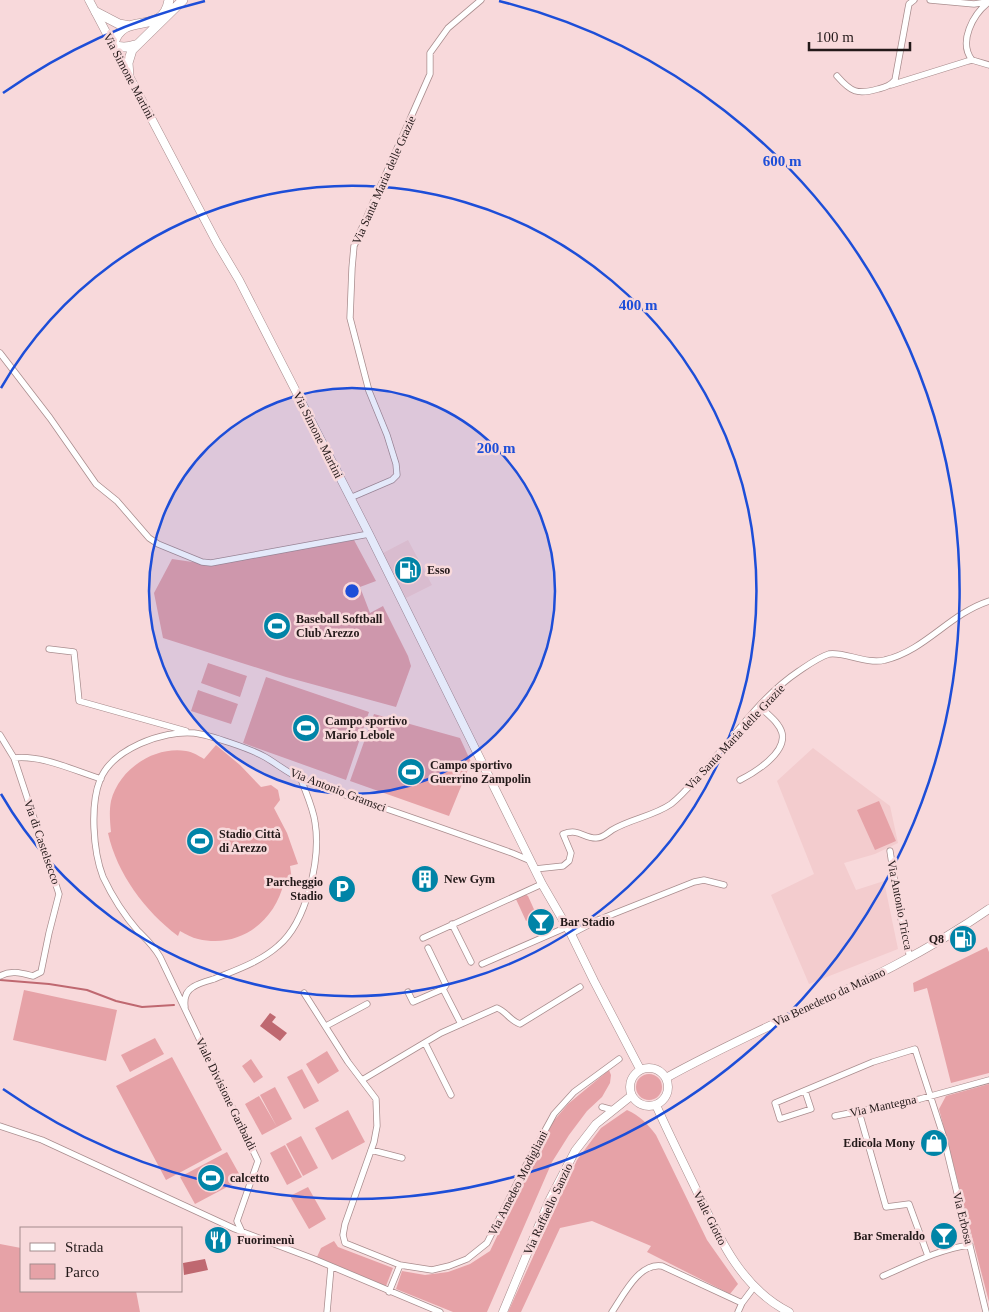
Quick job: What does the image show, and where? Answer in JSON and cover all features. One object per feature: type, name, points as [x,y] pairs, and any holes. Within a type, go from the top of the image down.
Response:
[{"type":"main road","points":[[96,12],[120,24],[130,26],[149,23],[160,17],[167,9],[169,0]]},
{"type":"main road","points":[[129,76],[129,57],[136,45],[183,0]]},
{"type":"main road","points":[[130,26],[118,34],[113,45],[120,48],[136,45]]},
{"type":"street","name":"Via Simone Martini","points":[[89,0],[217,243],[239,280],[459,713],[531,861]]},
{"type":"street","name":"Via Santa Maria delle Grazie","points":[[350,498],[392,480],[397,475],[388,435],[369,391],[350,318],[354,246],[430,74],[430,53],[448,28],[482,0]]},
{"type":"street","points":[[891,86],[895,80],[909,4],[914,0]]},
{"type":"street","points":[[930,0],[974,4],[989,1]]},
{"type":"street","points":[[972,60],[968,50],[968,34],[976,16],[989,1]]},
{"type":"street","points":[[836,76],[846,87],[859,93],[891,86],[918,75],[972,60],[989,65]]},
{"type":"street","points":[[0,353],[50,418],[96,484],[117,501],[149,538],[158,544],[202,562],[211,563],[369,534]]},
{"type":"street","name":"Via Santa Maria delle Grazie","points":[[535,869],[563,866],[569,861],[571,853],[563,834],[570,831],[580,832],[593,838],[604,837],[612,830],[670,805],[711,764],[743,724],[776,689],[799,671],[822,657],[831,653],[874,662],[898,656],[923,643],[949,621],[974,606],[989,600]]},
{"type":"street","points":[[49,650],[74,652],[79,701],[193,733]]},
{"type":"street","points":[[740,780],[761,768],[773,756],[781,744],[782,733],[777,723],[759,706]]},
{"type":"street","name":"Via Antonio Gramsci","points":[[101,779],[107,768],[133,747],[153,738],[193,733],[214,737],[264,756],[301,779],[505,850],[531,861]]},
{"type":"street","name":"Via di Castelsecco","points":[[0,735],[14,758],[59,894],[41,972],[33,976],[17,972],[7,972],[0,976]]},
{"type":"street","points":[[14,758],[39,759],[101,779]]},
{"type":"street","name":"Viale Divisione Garibaldi","points":[[101,779],[96,796],[94,821],[97,852],[103,876],[120,909],[153,944],[258,1161],[237,1221]]},
{"type":"street","points":[[186,1014],[184,1000],[191,988],[247,966],[279,946],[293,929],[303,910],[311,882],[315,851],[315,822],[301,779]]},
{"type":"street","name":"Via Antonio Tricca","points":[[890,851],[899,910],[910,958]]},
{"type":"street","points":[[531,861],[569,930],[640,1069]]},
{"type":"street","points":[[482,964],[694,882],[704,880],[724,885]]},
{"type":"street","points":[[423,938],[542,884]]},
{"type":"street","name":"Via Benedetto da Maiano","points":[[666,1078],[748,1035],[910,958],[956,932],[989,909]]},
{"type":"street","points":[[452,924],[471,962]]},
{"type":"street","points":[[408,992],[413,1002],[443,989],[446,985],[428,948]]},
{"type":"street","points":[[362,1080],[441,1033],[497,1008],[503,1010],[516,1023],[520,1024],[580,987]]},
{"type":"street","points":[[443,989],[461,1024]]},
{"type":"street","points":[[304,993],[348,1062],[376,1099],[377,1126],[371,1150],[402,1158]]},
{"type":"street","points":[[326,1026],[368,1004]]},
{"type":"street","points":[[425,1043],[451,1095]]},
{"type":"street","name":"Via Erbosa","points":[[804,1091],[873,1062],[915,1049],[943,1135],[986,1312]]},
{"type":"street","name":"Via Amedeo Modigliani","points":[[371,1150],[345,1224],[343,1235],[345,1243],[400,1265],[432,1270],[449,1266],[467,1259],[487,1244],[554,1114],[574,1092],[597,1073],[619,1059]]},
{"type":"street","points":[[640,1069],[657,1070],[666,1078],[668,1083],[667,1094],[656,1105],[645,1106],[635,1101],[631,1096],[629,1084],[631,1078],[640,1069]]},
{"type":"street","name":"Via Mantegna","points":[[835,1116],[930,1096],[989,1080]]},
{"type":"street","points":[[804,1091],[811,1109],[780,1118],[775,1104],[804,1091]]},
{"type":"street","name":"Via Raffaello Sanzio","points":[[503,1312],[549,1202],[576,1151],[596,1124],[631,1096]]},
{"type":"street","name":"Viale Giotto","points":[[656,1105],[722,1242],[754,1287],[776,1306],[789,1312]]},
{"type":"street","points":[[602,1107],[613,1110]]},
{"type":"street","points":[[859,1112],[886,1207],[909,1204],[928,1256]]},
{"type":"street","points":[[0,1126],[42,1140],[234,1229],[440,1312]]},
{"type":"street","points":[[223,1224],[231,1224],[237,1221],[242,1232]]},
{"type":"street","points":[[883,1276],[928,1256],[956,1247],[970,1245]]},
{"type":"street","points":[[389,1292],[400,1265]]},
{"type":"street","points":[[612,1312],[640,1271],[655,1265],[662,1266],[742,1303]]},
{"type":"street","points":[[327,1312],[332,1267]]},
{"type":"street","points":[[738,1312],[754,1287]]},
{"type":"shaded area","points":[[408,540],[432,585],[406,598],[383,553]]},
{"type":"shaded area","points":[[813,748],[890,806],[898,843],[875,854],[844,863],[856,890],[884,881],[898,949],[809,984],[771,895],[814,874],[777,781]]},
{"type":"shaded area","points":[[270,1013],[276,1017],[272,1022],[287,1033],[280,1041],[260,1026]]},
{"type":"shaded area","points":[[205,1259],[208,1270],[184,1275],[183,1263]]},
{"type":"green space","name":"Baseball Softball Club Arezzo","points":[[354,540],[376,581],[360,587],[370,613],[383,606],[408,656],[411,666],[396,707],[286,677],[163,638],[154,593],[172,559],[213,565]]},
{"type":"green space","points":[[208,663],[247,676],[240,697],[201,683]]},
{"type":"green space","name":"Campo sportivo Mario Lebole","points":[[266,677],[369,712],[346,780],[243,743]]},
{"type":"green space","points":[[198,690],[238,704],[231,724],[191,711]]},
{"type":"green space","name":"Campo sportivo Guerrino Zampolin","points":[[374,714],[460,738],[471,762],[449,816],[350,781]]},
{"type":"green space","name":"Stadio Città di Arezzo","points":[[216,745],[240,765],[261,787],[271,785],[278,790],[280,800],[274,808],[287,833],[298,864],[290,866],[292,880],[284,882],[273,909],[264,920],[241,936],[213,941],[189,936],[180,931],[178,936],[154,915],[125,877],[112,848],[108,833],[111,832],[111,801],[115,789],[130,770],[150,756],[174,750],[196,754],[204,759]]},
{"type":"green space","points":[[879,801],[896,841],[875,850],[857,810]]},
{"type":"green space","points":[[523,893],[528,896],[537,916],[526,921],[515,897]]},
{"type":"green space","points":[[987,947],[989,952],[989,1073],[951,1083],[927,988],[914,992],[913,983]]},
{"type":"green space","points":[[24,990],[117,1010],[106,1061],[13,1040]]},
{"type":"green space","points":[[155,1038],[164,1054],[130,1072],[121,1055]]},
{"type":"green space","points":[[327,1051],[339,1071],[318,1084],[306,1064]]},
{"type":"green space","points":[[172,1057],[222,1150],[166,1180],[116,1086]]},
{"type":"green space","points":[[251,1059],[263,1077],[254,1083],[242,1066]]},
{"type":"green space","points":[[302,1069],[319,1101],[304,1109],[287,1077]]},
{"type":"green space","points":[[609,1070],[611,1075],[610,1083],[602,1097],[587,1111],[552,1162],[487,1312],[453,1312],[396,1289],[402,1271],[425,1275],[448,1272],[470,1264],[490,1251],[551,1124],[568,1104]]},
{"type":"green space","points":[[649,1074],[658,1078],[662,1087],[658,1096],[649,1100],[640,1096],[636,1087],[640,1078]]},
{"type":"green space","points":[[989,1084],[989,1302],[939,1109],[946,1096]]},
{"type":"green space","points":[[275,1087],[292,1119],[277,1127],[260,1095]]},
{"type":"green space","points":[[259,1096],[277,1127],[262,1135],[245,1104]]},
{"type":"green space","points":[[348,1110],[365,1142],[332,1160],[315,1128]]},
{"type":"green space","points":[[627,1110],[643,1120],[656,1135],[707,1240],[738,1284],[730,1294],[647,1252],[651,1246],[592,1221],[560,1228],[521,1312],[508,1312],[577,1160],[601,1128]]},
{"type":"green space","points":[[301,1136],[318,1168],[303,1176],[286,1144]]},
{"type":"green space","points":[[285,1145],[302,1177],[287,1185],[270,1153]]},
{"type":"green space","name":"calcetto","points":[[227,1152],[242,1179],[195,1204],[180,1177]]},
{"type":"green space","points":[[308,1187],[326,1219],[309,1229],[290,1196]]},
{"type":"green space","points":[[334,1241],[338,1247],[393,1268],[386,1286],[317,1257],[321,1248]]},
{"type":"green space","points":[[0,1244],[20,1248],[20,1292],[136,1292],[140,1312],[0,1312]]},
{"type":"waterway","points":[[0,980],[49,984],[87,990],[116,1001],[142,1007],[174,1005]]},
{"type":"place","name":"Esso","points":[[408,570]]},
{"type":"place","name":"Baseball Softball Club Arezzo","points":[[277,626]]},
{"type":"place","name":"Campo sportivo Mario Lebole","points":[[306,728]]},
{"type":"place","name":"Campo sportivo Guerrino Zampolin","points":[[411,772]]},
{"type":"place","name":"Stadio Città di Arezzo","points":[[200,841]]},
{"type":"place","name":"New Gym","points":[[425,879]]},
{"type":"place","name":"Parcheggio Stadio","points":[[342,889]]},
{"type":"place","name":"Bar Stadio","points":[[541,922]]},
{"type":"place","name":"Q8","points":[[963,939]]},
{"type":"place","name":"Edicola Mony","points":[[934,1143]]},
{"type":"place","name":"calcetto","points":[[211,1178]]},
{"type":"place","name":"Bar Smeraldo","points":[[944,1236]]},
{"type":"place","name":"Fuorimenù","points":[[218,1240]]}]
